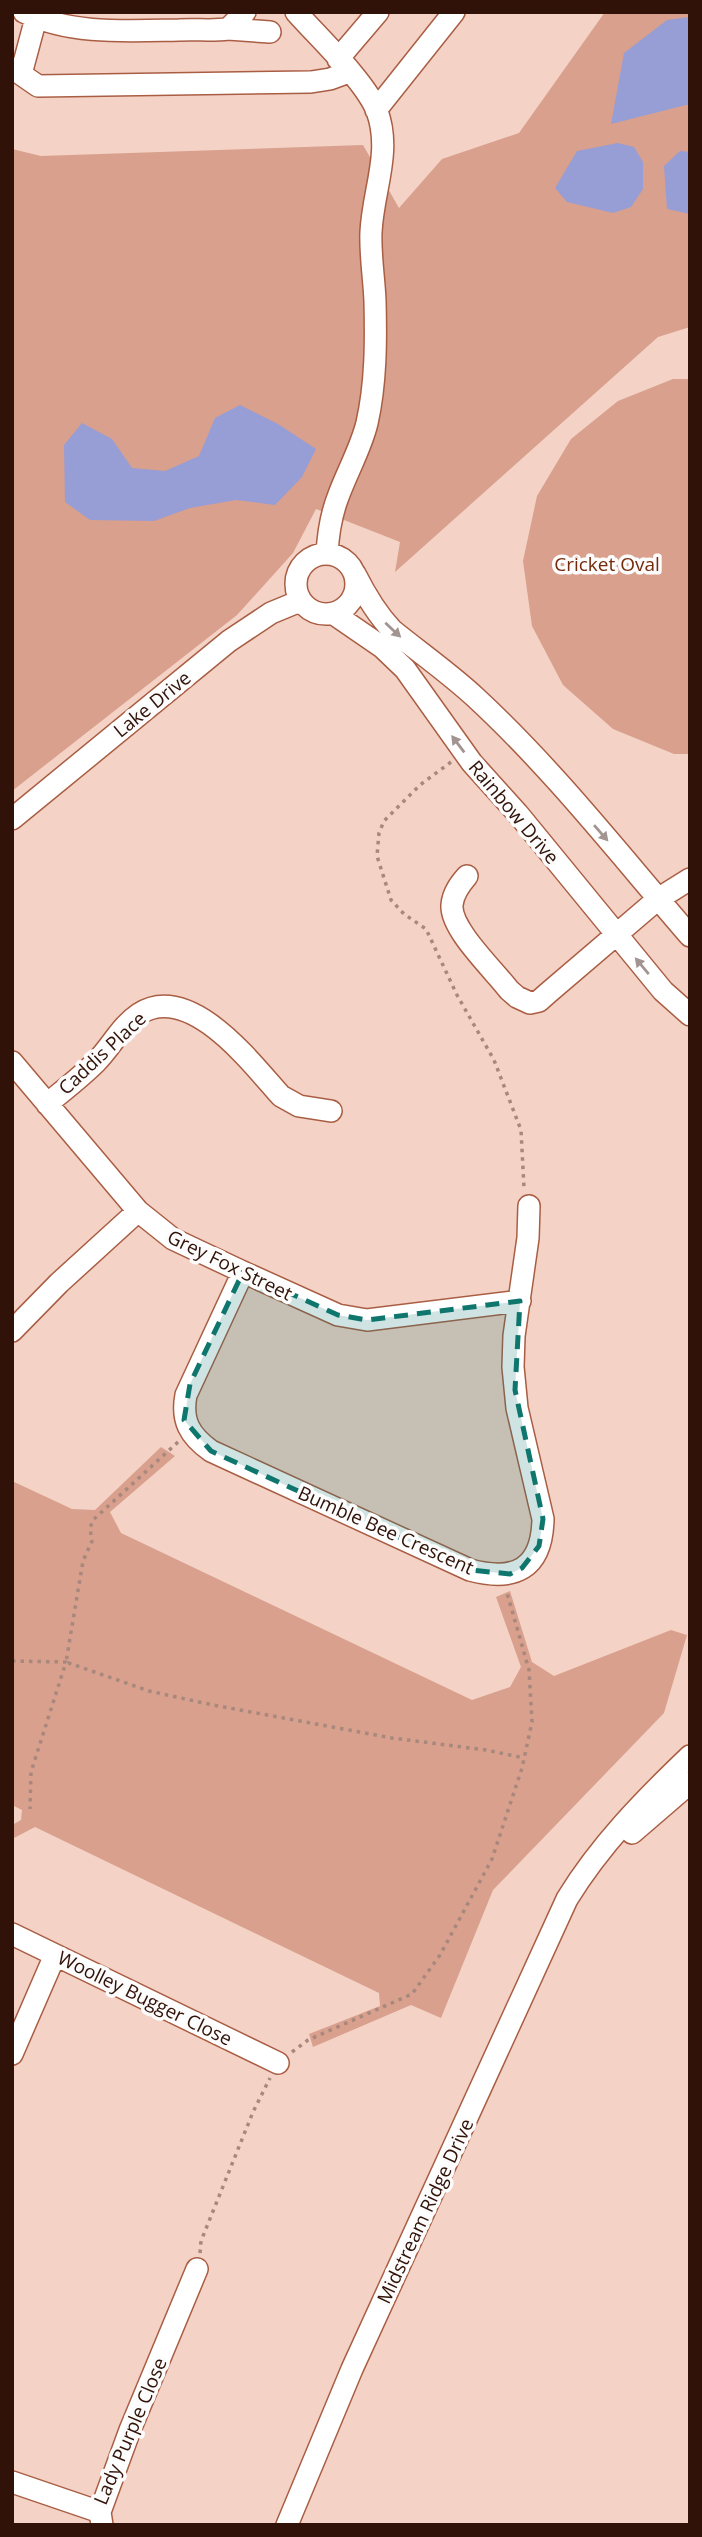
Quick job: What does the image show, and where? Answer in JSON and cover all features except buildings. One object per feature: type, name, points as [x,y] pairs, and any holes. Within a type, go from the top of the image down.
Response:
[{"type":"street","points":[[228,29],[245,12]]},
{"type":"street","points":[[296,12],[362,86],[376,110],[383,135],[383,162],[371,228],[375,310],[373,391],[366,427],[330,522],[327,554]]},
{"type":"street","points":[[270,32],[228,29],[139,31],[70,28],[46,23],[30,15],[16,71],[38,86],[311,82],[344,66],[378,12]]},
{"type":"street","points":[[376,110],[454,12]]},
{"type":"street","points":[[355,574],[357,584],[351,603],[334,614],[315,613],[300,601],[296,581],[299,571],[313,557],[327,554],[342,558],[355,574],[382,619],[499,720],[690,936]]},
{"type":"street","name":"Lake Drive","points":[[12,819],[229,640],[271,613],[300,601]]},
{"type":"street","name":"Rainbow Drive","points":[[334,614],[394,657],[464,752],[615,935],[663,991],[690,1015]]},
{"type":"street","points":[[467,876],[460,885],[452,907],[458,927],[509,990],[530,1003],[539,1001],[658,899],[690,879]]},
{"type":"street","name":"Caddis Place","points":[[47,1104],[97,1061],[138,1016],[160,1007],[186,1012],[216,1027],[290,1103],[331,1111]]},
{"type":"street","name":"Grey Fox Street","points":[[12,1062],[138,1211],[173,1239],[243,1272],[338,1315],[367,1320],[520,1301]]},
{"type":"street","points":[[502,1575],[522,1569],[533,1556],[542,1534],[542,1519],[515,1390],[513,1353],[528,1238],[529,1206]]},
{"type":"street","points":[[12,1331],[58,1283],[138,1211]]},
{"type":"street","points":[[189,1431],[184,1420],[186,1395],[243,1272]]},
{"type":"street","name":"Bumble Bee Crescent","points":[[189,1431],[211,1451],[470,1570],[502,1575]]},
{"type":"street","name":"Midstream Ridge Drive","points":[[287,2525],[352,2369],[566,1899],[605,1844],[690,1756]]},
{"type":"street","name":"Midstream Ridge Drive","points":[[566,1899],[641,1824],[690,1783]]},
{"type":"street","name":"Woolley Bugger Close","points":[[12,1934],[278,2063]]},
{"type":"street","points":[[12,2054],[55,1955]]},
{"type":"street","name":"Lady Purple Close","points":[[12,2482],[101,2518],[130,2430],[197,2269]]},
{"type":"path","points":[[464,752],[420,785],[384,821],[379,833],[377,856],[391,900],[404,914],[426,929],[457,996],[494,1060],[521,1130],[523,1185],[529,1206]]},
{"type":"path","points":[[30,1810],[31,1772],[66,1662],[83,1561],[92,1541],[90,1528],[93,1520],[189,1431]]},
{"type":"path","points":[[197,2269],[201,2241],[253,2112],[278,2063],[308,2040],[412,1994],[440,1955],[495,1852],[524,1758],[532,1722],[529,1670],[502,1575]]},
{"type":"path","points":[[12,1661],[66,1662],[149,1691],[213,1705],[392,1738],[486,1750],[524,1758]]},
{"type":"highlighted area","points":[[243,1272],[338,1315],[367,1320],[520,1301],[515,1390],[543,1519],[539,1546],[522,1568],[510,1574],[470,1570],[211,1451],[184,1420],[190,1384]]},
{"type":"green space","points":[[605,12],[690,12],[690,327],[658,337],[395,572],[400,542],[316,509],[293,553],[237,615],[12,791],[12,149],[41,156],[363,145],[399,208],[442,159],[519,133]]},
{"type":"green space","name":"Cricket Oval","points":[[673,379],[690,379],[690,754],[674,754],[613,729],[563,685],[532,626],[523,561],[537,496],[571,439],[618,401]]},
{"type":"green space","points":[[161,1447],[175,1456],[110,1512],[121,1533],[472,1700],[510,1687],[521,1667],[496,1597],[510,1591],[532,1662],[554,1676],[671,1630],[687,1635],[664,1713],[493,1890],[441,2018],[411,2005],[313,2047],[309,2034],[380,2006],[379,1993],[35,1827],[12,1839],[12,1825],[21,1820],[22,1810],[12,1805],[12,1481],[72,1509],[95,1510]]},
{"type":"water","points":[[690,17],[690,104],[611,124],[624,53],[667,20]]},
{"type":"water","points":[[618,143],[634,147],[643,162],[643,189],[631,207],[613,213],[567,202],[555,188],[577,151]]},
{"type":"water","points":[[680,151],[690,152],[690,214],[667,209],[664,166]]},
{"type":"water","points":[[240,405],[278,424],[316,449],[302,477],[275,505],[236,500],[190,508],[154,521],[90,520],[65,502],[64,445],[82,423],[112,439],[132,468],[165,471],[199,456],[215,418]]}]
